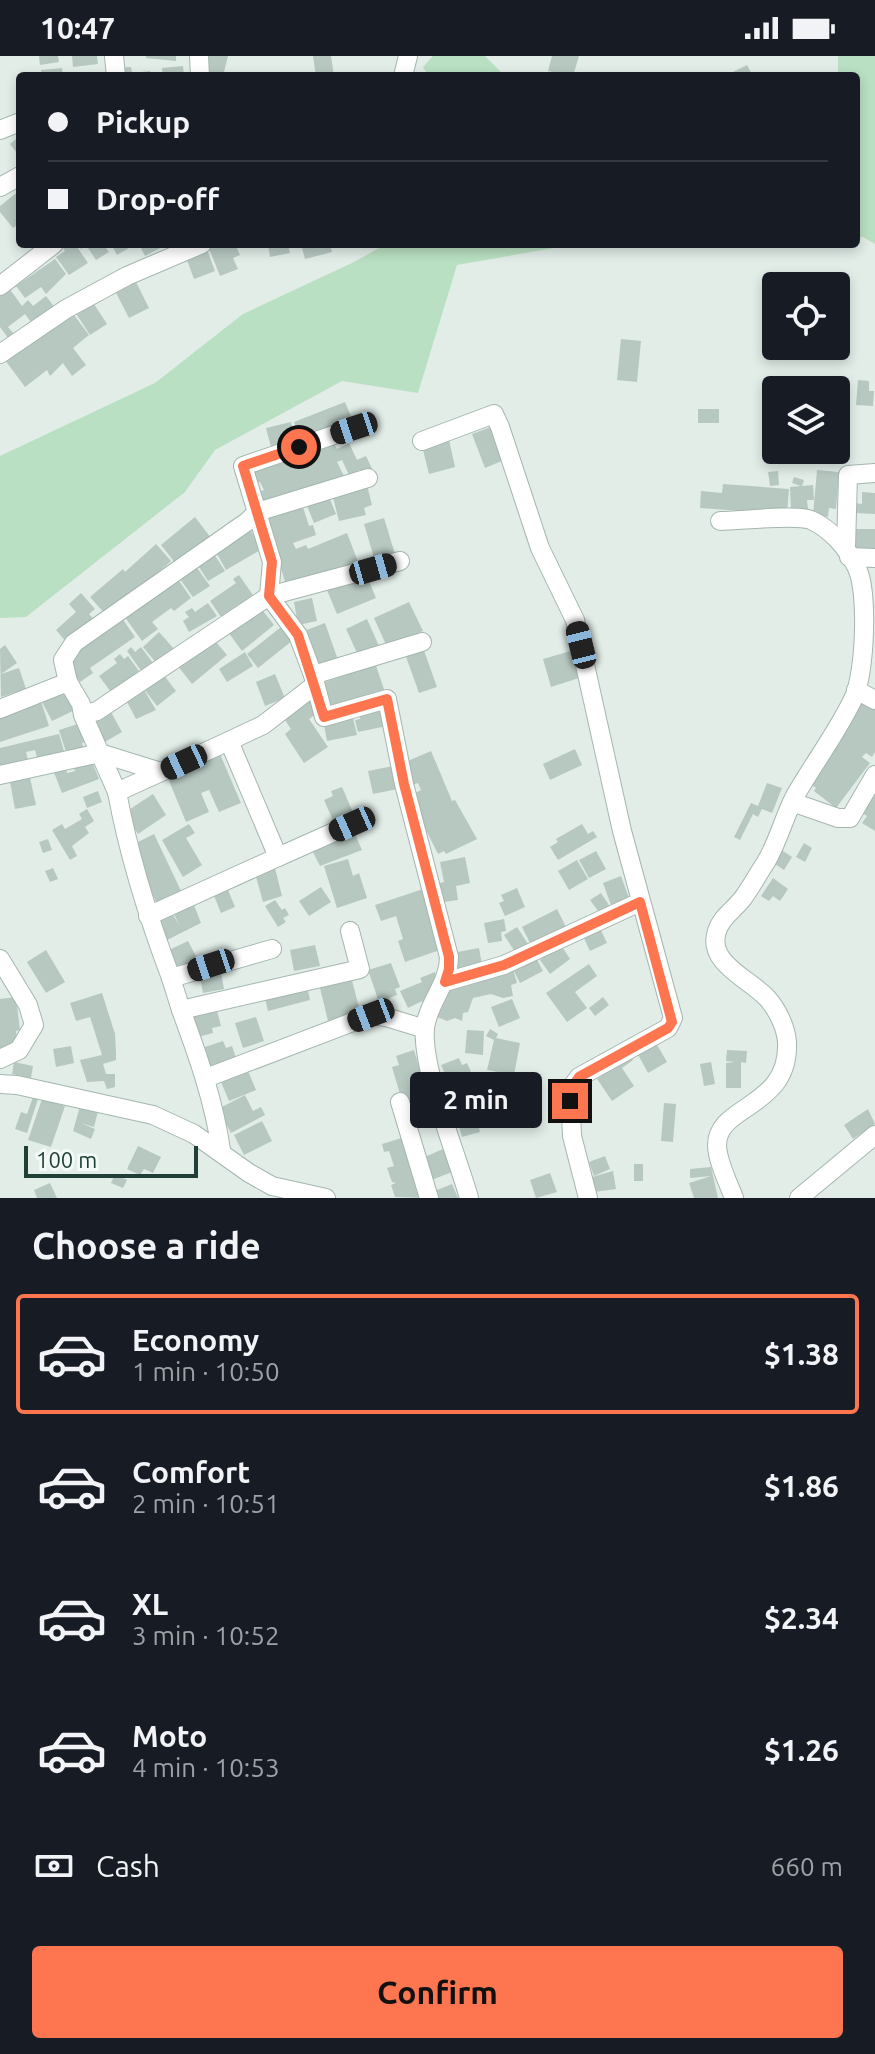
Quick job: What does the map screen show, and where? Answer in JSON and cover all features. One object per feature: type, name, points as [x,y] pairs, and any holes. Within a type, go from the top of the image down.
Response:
[{"type":"street","points":[[0,286],[49,248]]},
{"type":"street","points":[[0,354],[66,309],[127,276],[193,248]]},
{"type":"street","points":[[422,441],[494,414],[540,548],[575,620],[640,902],[672,1022],[668,1028],[579,1077],[570,1089],[572,1136],[588,1198]]},
{"type":"street","points":[[354,428],[243,466],[272,562],[269,596],[298,635],[324,717],[387,699],[404,784],[449,957],[445,982],[427,1015],[425,1029],[428,1059],[469,1198]]},
{"type":"street","points":[[848,553],[848,475],[875,473]]},
{"type":"street","points":[[221,1150],[206,1078],[148,916],[127,845],[117,792],[81,704],[68,682],[63,660],[74,643],[257,512],[368,478]]},
{"type":"street","points":[[720,521],[808,519],[825,528],[848,553],[858,568],[865,622],[862,665],[866,689],[875,700]]},
{"type":"street","points":[[848,553],[875,558]]},
{"type":"street","points":[[83,715],[97,711],[269,596],[400,561]]},
{"type":"street","points":[[117,792],[263,725],[314,680],[422,642]]},
{"type":"street","points":[[0,709],[68,682]]},
{"type":"street","points":[[734,1198],[717,1145],[719,1139],[730,1120],[779,1082],[787,1061],[787,1043],[786,1031],[767,998],[721,958],[714,940],[721,921],[741,900],[768,858],[792,802],[866,689]]},
{"type":"street","points":[[229,741],[278,857]]},
{"type":"street","points":[[0,775],[100,753],[161,772]]},
{"type":"street","points":[[792,802],[838,818],[850,818],[875,775]]},
{"type":"street","points":[[148,916],[352,824]]},
{"type":"street","points":[[445,982],[504,965],[640,902]]},
{"type":"street","points":[[181,1010],[360,969],[350,931]]},
{"type":"street","points":[[171,978],[272,949]]},
{"type":"street","points":[[0,959],[28,1005],[34,1025],[19,1050],[0,1059]]},
{"type":"street","points":[[206,1078],[371,1015],[425,1029]]},
{"type":"street","points":[[0,1084],[153,1115],[183,1127],[272,1186],[326,1198]]},
{"type":"street","points":[[400,1102],[429,1198]]},
{"type":"street","points":[[799,1198],[875,1135]]},
{"type":"green space","points":[[433,56],[485,56],[501,72],[426,72],[423,67]]},
{"type":"green space","points":[[838,56],[875,56],[875,244],[860,237],[860,72],[838,72]]},
{"type":"green space","points":[[379,248],[553,248],[457,265],[418,393],[342,381],[215,450],[185,492],[26,617],[0,618],[0,456],[155,383],[243,314]]},
{"type":"building","points":[[39,56],[58,56],[59,62],[40,65]]},
{"type":"building","points":[[72,56],[97,56],[98,64],[73,67]]},
{"type":"building","points":[[176,56],[176,61],[146,58]]},
{"type":"building","points":[[207,56],[228,56],[224,72],[203,71]]},
{"type":"building","points":[[313,56],[331,56],[333,72],[315,72]]},
{"type":"building","points":[[552,56],[579,56],[574,72],[548,71]]},
{"type":"building","points":[[747,65],[751,72],[733,72]]},
{"type":"building","points":[[183,66],[184,72],[162,72],[162,68]]},
{"type":"building","points":[[131,67],[132,72],[118,72],[117,68]]},
{"type":"building","points":[[62,68],[62,72],[41,72]]},
{"type":"building","points":[[16,193],[16,226],[13,228],[0,212],[0,206]]},
{"type":"building","points":[[63,248],[78,248],[88,263],[69,275],[56,257],[65,251]]},
{"type":"building","points":[[88,248],[106,248],[109,252],[96,260]]},
{"type":"building","points":[[113,248],[129,248],[117,255]]},
{"type":"building","points":[[141,248],[160,248],[145,256]]},
{"type":"building","points":[[206,248],[215,271],[194,279],[184,252]]},
{"type":"building","points":[[209,248],[237,248],[240,255],[233,258],[238,269],[220,276]]},
{"type":"building","points":[[269,248],[289,248],[290,253],[270,257]]},
{"type":"building","points":[[302,248],[331,248],[332,252],[305,259]]},
{"type":"building","points":[[55,259],[66,274],[46,294],[41,287],[25,298],[16,286]]},
{"type":"building","points":[[134,278],[149,308],[129,318],[114,289]]},
{"type":"building","points":[[9,288],[22,306],[28,300],[33,306],[46,296],[56,309],[34,326],[25,314],[8,327],[17,338],[11,342],[0,327],[0,295]]},
{"type":"building","points":[[92,301],[107,324],[90,335],[75,312]]},
{"type":"building","points":[[71,311],[89,335],[73,348],[86,365],[72,376],[63,363],[50,376],[47,370],[25,387],[5,360]]},
{"type":"building","points":[[621,339],[641,341],[637,382],[617,380]]},
{"type":"building","points":[[858,380],[869,381],[869,391],[874,391],[873,406],[856,405]]},
{"type":"building","points":[[345,402],[354,424],[301,439],[294,422]]},
{"type":"building","points":[[698,409],[719,409],[719,423],[698,423]]},
{"type":"building","points":[[291,422],[296,441],[271,447],[266,428]]},
{"type":"building","points":[[491,427],[504,460],[485,468],[472,434]]},
{"type":"building","points":[[449,440],[455,467],[429,474],[422,446]]},
{"type":"building","points":[[333,442],[337,449],[349,443],[357,460],[366,456],[373,471],[361,476],[359,470],[349,475],[342,460],[337,462],[346,480],[265,505],[259,492],[264,490],[260,482],[256,483],[251,471]]},
{"type":"building","points":[[817,470],[839,472],[836,509],[829,508],[828,517],[813,515]]},
{"type":"building","points":[[778,471],[779,485],[770,486],[768,472]]},
{"type":"building","points":[[794,477],[804,480],[802,486],[813,485],[814,500],[807,500],[808,509],[791,510],[790,487],[801,486],[792,483]]},
{"type":"building","points":[[723,484],[789,489],[787,514],[700,508],[701,491],[722,493]]},
{"type":"building","points":[[367,485],[372,505],[364,508],[366,515],[339,521],[333,497]]},
{"type":"building","points":[[327,492],[336,514],[314,523],[305,501]]},
{"type":"building","points":[[862,492],[875,493],[875,514],[855,513],[855,503],[862,504]]},
{"type":"building","points":[[301,501],[309,526],[313,525],[316,535],[293,543],[296,549],[306,545],[308,549],[347,533],[358,562],[301,584],[286,585],[264,514]]},
{"type":"building","points":[[195,517],[211,538],[176,564],[161,545]]},
{"type":"building","points":[[384,518],[395,554],[375,561],[364,524]]},
{"type":"building","points":[[855,529],[875,529],[875,551],[855,552]]},
{"type":"building","points":[[251,531],[262,549],[226,570],[217,554]]},
{"type":"building","points":[[156,544],[171,561],[108,617],[90,597],[123,569],[125,572]]},
{"type":"building","points":[[214,554],[225,571],[208,581],[197,564]]},
{"type":"building","points":[[197,568],[210,586],[193,597],[180,579]]},
{"type":"building","points":[[366,574],[376,598],[337,614],[327,590]]},
{"type":"building","points":[[239,575],[255,598],[241,608],[239,604],[221,617],[210,601],[236,583],[233,579]]},
{"type":"building","points":[[177,578],[191,598],[152,622],[158,629],[142,641],[124,616]]},
{"type":"building","points":[[81,593],[95,609],[89,614],[95,621],[68,644],[56,630],[76,612],[69,604]]},
{"type":"building","points":[[312,598],[317,621],[298,625],[294,602]]},
{"type":"building","points":[[409,602],[423,631],[387,647],[374,618]]},
{"type":"building","points":[[208,603],[217,616],[189,632],[183,621],[189,617],[185,612],[192,608],[195,612]]},
{"type":"building","points":[[260,607],[274,625],[242,651],[228,632]]},
{"type":"building","points":[[122,618],[135,637],[90,668],[93,673],[80,682],[66,662],[75,651]]},
{"type":"building","points":[[367,619],[379,646],[358,655],[346,629]]},
{"type":"building","points":[[286,623],[297,637],[258,668],[247,654]]},
{"type":"building","points":[[325,623],[338,660],[312,669],[304,631]]},
{"type":"building","points":[[159,632],[174,649],[157,664],[143,647]]},
{"type":"building","points":[[211,636],[227,655],[192,684],[177,665]]},
{"type":"building","points":[[5,645],[17,663],[1,674],[19,668],[26,689],[1,697],[0,649]]},
{"type":"building","points":[[422,645],[437,687],[419,693],[404,651]]},
{"type":"building","points":[[131,647],[135,652],[141,647],[153,663],[142,672],[127,651]]},
{"type":"building","points":[[571,651],[579,678],[551,687],[543,659]]},
{"type":"building","points":[[245,652],[253,666],[227,682],[219,669]]},
{"type":"building","points":[[120,654],[124,659],[128,656],[139,671],[111,692],[99,676],[117,663],[114,659]]},
{"type":"building","points":[[374,660],[385,692],[326,712],[317,685],[357,671],[356,666]]},
{"type":"building","points":[[163,674],[176,691],[157,706],[144,689]]},
{"type":"building","points":[[275,674],[285,698],[265,706],[256,682]]},
{"type":"building","points":[[63,687],[75,710],[52,721],[40,698]]},
{"type":"building","points":[[143,688],[156,710],[136,719],[125,698]]},
{"type":"building","points":[[310,695],[320,711],[309,719],[328,747],[304,763],[285,734],[291,729],[281,714]]},
{"type":"building","points":[[860,698],[875,710],[875,752],[872,757],[866,753],[862,757],[870,763],[836,808],[814,791],[816,788],[810,784]]},
{"type":"building","points":[[41,701],[49,726],[0,742],[0,714]]},
{"type":"building","points":[[382,706],[387,726],[358,732],[355,720],[360,719],[358,711]]},
{"type":"building","points":[[111,712],[122,732],[103,743],[92,723]]},
{"type":"building","points":[[352,714],[357,735],[327,741],[323,720]]},
{"type":"building","points":[[81,723],[87,741],[82,743],[84,749],[67,755],[59,730]]},
{"type":"building","points":[[59,734],[64,751],[38,761],[35,750],[26,752],[28,760],[0,769],[0,748]]},
{"type":"building","points":[[575,749],[582,765],[550,780],[543,764]]},
{"type":"building","points":[[431,751],[452,801],[455,800],[477,839],[446,854],[444,851],[438,854],[427,832],[424,833],[415,812],[421,809],[413,794],[421,790],[418,783],[413,785],[403,763]]},
{"type":"building","points":[[220,754],[241,803],[219,812],[209,790],[201,793],[209,812],[186,822],[167,776]]},
{"type":"building","points":[[91,759],[99,779],[62,793],[53,770],[65,765],[67,773],[75,771],[73,765]]},
{"type":"building","points":[[393,766],[398,789],[373,794],[368,771]]},
{"type":"building","points":[[30,778],[36,805],[15,809],[10,782]]},
{"type":"building","points":[[767,783],[782,788],[772,813],[762,809],[758,817],[753,814],[740,840],[734,837],[751,803],[758,806]]},
{"type":"building","points":[[342,787],[355,817],[335,825],[324,800],[333,796],[331,791]]},
{"type":"building","points":[[98,791],[102,802],[87,808],[83,797]]},
{"type":"building","points":[[875,791],[875,831],[862,823],[867,816],[862,813]]},
{"type":"building","points":[[153,794],[166,815],[138,834],[124,813]]},
{"type":"building","points":[[87,809],[94,821],[85,827],[89,833],[72,846],[77,856],[70,860],[52,830],[62,824],[65,829],[82,819],[79,814]]},
{"type":"building","points":[[189,824],[195,833],[186,838],[202,865],[183,877],[162,840]]},
{"type":"building","points":[[582,824],[588,834],[593,831],[597,837],[558,860],[550,847],[558,842],[556,839]]},
{"type":"building","points":[[352,827],[362,850],[320,866],[310,846]]},
{"type":"building","points":[[154,834],[182,893],[157,904],[130,846]]},
{"type":"building","points":[[48,839],[52,850],[43,853],[39,842]]},
{"type":"building","points":[[804,843],[812,848],[805,862],[796,857]]},
{"type":"building","points":[[780,849],[792,857],[784,870],[772,862]]},
{"type":"building","points":[[596,851],[606,869],[589,878],[579,860]]},
{"type":"building","points":[[465,857],[470,883],[456,886],[458,900],[444,902],[440,862]]},
{"type":"building","points":[[348,859],[353,876],[359,873],[367,898],[337,908],[324,866]]},
{"type":"building","points":[[577,860],[588,879],[569,890],[558,871]]},
{"type":"building","points":[[53,868],[58,879],[50,882],[45,871]]},
{"type":"building","points":[[275,868],[282,896],[263,902],[255,873]]},
{"type":"building","points":[[621,876],[630,901],[612,908],[603,883]]},
{"type":"building","points":[[773,878],[788,889],[780,901],[773,896],[769,901],[761,896]]},
{"type":"building","points":[[226,885],[235,907],[221,913],[212,891]]},
{"type":"building","points":[[321,887],[331,902],[309,916],[299,901]]},
{"type":"building","points":[[517,888],[525,907],[505,916],[499,903],[504,901],[501,895]]},
{"type":"building","points":[[423,889],[443,949],[405,962],[398,941],[403,939],[396,916],[381,921],[375,905]]},
{"type":"building","points":[[601,893],[611,908],[601,915],[590,900]]},
{"type":"building","points":[[192,900],[201,923],[161,943],[151,922],[171,911],[179,925],[172,909]]},
{"type":"building","points":[[275,900],[289,915],[283,918],[286,922],[278,927],[265,906]]},
{"type":"building","points":[[557,909],[566,927],[531,945],[522,927]]},
{"type":"building","points":[[504,919],[506,931],[501,932],[502,941],[488,943],[484,923]]},
{"type":"building","points":[[517,927],[528,944],[515,952],[504,935]]},
{"type":"building","points":[[600,928],[607,943],[590,951],[583,936]]},
{"type":"building","points":[[188,941],[198,960],[176,970],[167,951]]},
{"type":"building","points":[[315,945],[320,966],[294,971],[290,950]]},
{"type":"building","points":[[561,945],[570,959],[550,974],[540,960]]},
{"type":"building","points":[[479,948],[483,970],[457,976],[452,953]]},
{"type":"building","points":[[46,950],[65,982],[46,993],[27,962]]},
{"type":"building","points":[[534,954],[543,971],[520,983],[513,969],[517,983],[511,985],[513,996],[503,998],[491,994],[473,998],[468,1012],[463,1013],[462,1021],[455,1018],[447,1021],[435,1016],[449,984]]},
{"type":"building","points":[[391,963],[400,987],[395,989],[397,995],[389,998],[391,1005],[381,1008],[368,970]]},
{"type":"building","points":[[589,964],[597,976],[575,992],[587,1008],[567,1022],[546,993]]},
{"type":"building","points":[[220,967],[224,989],[203,993],[199,972]]},
{"type":"building","points":[[435,972],[439,993],[408,1008],[400,991],[422,982],[420,978]]},
{"type":"building","points":[[352,980],[360,1012],[328,1021],[320,988]]},
{"type":"building","points":[[306,982],[310,1000],[268,1011],[264,994]]},
{"type":"building","points":[[102,993],[115,1034],[116,1052],[116,1060],[103,1064],[106,1074],[115,1074],[115,1087],[107,1089],[104,1081],[87,1082],[80,1060],[102,1055],[90,1017],[76,1021],[70,1003]]},
{"type":"building","points":[[16,997],[20,1030],[16,1031],[18,1049],[0,1051],[0,999]]},
{"type":"building","points":[[603,997],[609,1005],[595,1016],[589,1008]]},
{"type":"building","points":[[512,999],[520,1018],[499,1027],[491,1007]]},
{"type":"building","points":[[215,1003],[221,1026],[212,1028],[213,1033],[198,1037],[185,1011]]},
{"type":"building","points":[[256,1017],[264,1041],[243,1048],[235,1023]]},
{"type":"building","points":[[490,1029],[498,1034],[496,1038],[520,1043],[514,1075],[487,1070],[494,1040],[486,1036]]},
{"type":"building","points":[[467,1030],[484,1031],[483,1055],[465,1053]]},
{"type":"building","points":[[653,1038],[667,1062],[648,1073],[635,1049]]},
{"type":"building","points":[[223,1041],[226,1048],[232,1046],[236,1058],[209,1068],[202,1048]]},
{"type":"building","points":[[71,1046],[74,1063],[56,1067],[53,1049]]},
{"type":"building","points":[[414,1050],[435,1122],[414,1128],[404,1093],[400,1094],[392,1067],[399,1065],[396,1056]]},
{"type":"building","points":[[727,1050],[747,1051],[746,1063],[741,1062],[741,1088],[726,1088],[726,1063],[735,1062],[726,1061]]},
{"type":"building","points":[[627,1052],[633,1060],[622,1068],[634,1086],[612,1101],[597,1079],[615,1067]]},
{"type":"building","points":[[459,1058],[462,1065],[467,1063],[475,1081],[453,1091],[441,1065]]},
{"type":"building","points":[[14,1062],[33,1066],[31,1078],[12,1074]]},
{"type":"building","points":[[711,1062],[715,1084],[704,1086],[700,1064]]},
{"type":"building","points":[[246,1066],[256,1090],[229,1101],[219,1077]]},
{"type":"building","points":[[472,1090],[476,1115],[447,1121],[442,1095]]},
{"type":"building","points":[[245,1095],[253,1111],[261,1107],[265,1115],[231,1133],[218,1109]]},
{"type":"building","points":[[33,1097],[38,1099],[27,1133],[15,1129],[21,1112],[27,1114]]},
{"type":"building","points":[[42,1099],[65,1106],[51,1147],[28,1140]]},
{"type":"building","points":[[664,1103],[676,1104],[673,1142],[661,1141]]},
{"type":"building","points":[[80,1106],[98,1111],[94,1127],[81,1123],[95,1129],[91,1139],[73,1131]]},
{"type":"building","points":[[868,1109],[875,1124],[853,1139],[844,1125]]},
{"type":"building","points":[[477,1117],[480,1132],[462,1137],[458,1122]]},
{"type":"building","points":[[262,1121],[272,1141],[244,1155],[234,1135]]},
{"type":"building","points":[[405,1137],[418,1177],[415,1187],[422,1184],[426,1198],[395,1197],[391,1185],[396,1183],[392,1182],[387,1168],[394,1166],[389,1151],[384,1152],[382,1144]]},
{"type":"building","points":[[138,1146],[161,1157],[153,1173],[144,1169],[140,1175],[127,1169]]},
{"type":"building","points":[[443,1149],[452,1172],[429,1181],[420,1159]]},
{"type":"building","points":[[605,1156],[610,1169],[594,1176],[589,1162]]},
{"type":"building","points":[[634,1164],[643,1164],[643,1181],[634,1181]]},
{"type":"building","points":[[711,1167],[718,1198],[694,1198],[689,1183],[711,1176],[690,1178],[690,1169]]},
{"type":"building","points":[[613,1171],[616,1189],[594,1192],[592,1177]]},
{"type":"building","points":[[550,1173],[557,1192],[536,1198],[530,1180]]},
{"type":"building","points":[[115,1174],[127,1180],[123,1188],[111,1183]]},
{"type":"building","points":[[50,1183],[57,1198],[37,1198],[34,1190]]},
{"type":"building","points":[[452,1184],[458,1198],[434,1198],[432,1192]]},
{"type":"route","points":[[299,447],[243,466],[272,562],[269,596],[298,635],[324,717],[387,699],[404,784],[449,957],[445,982],[504,965],[640,902],[673,1018],[671,1025],[579,1077],[569,1092],[570,1101]]}]
